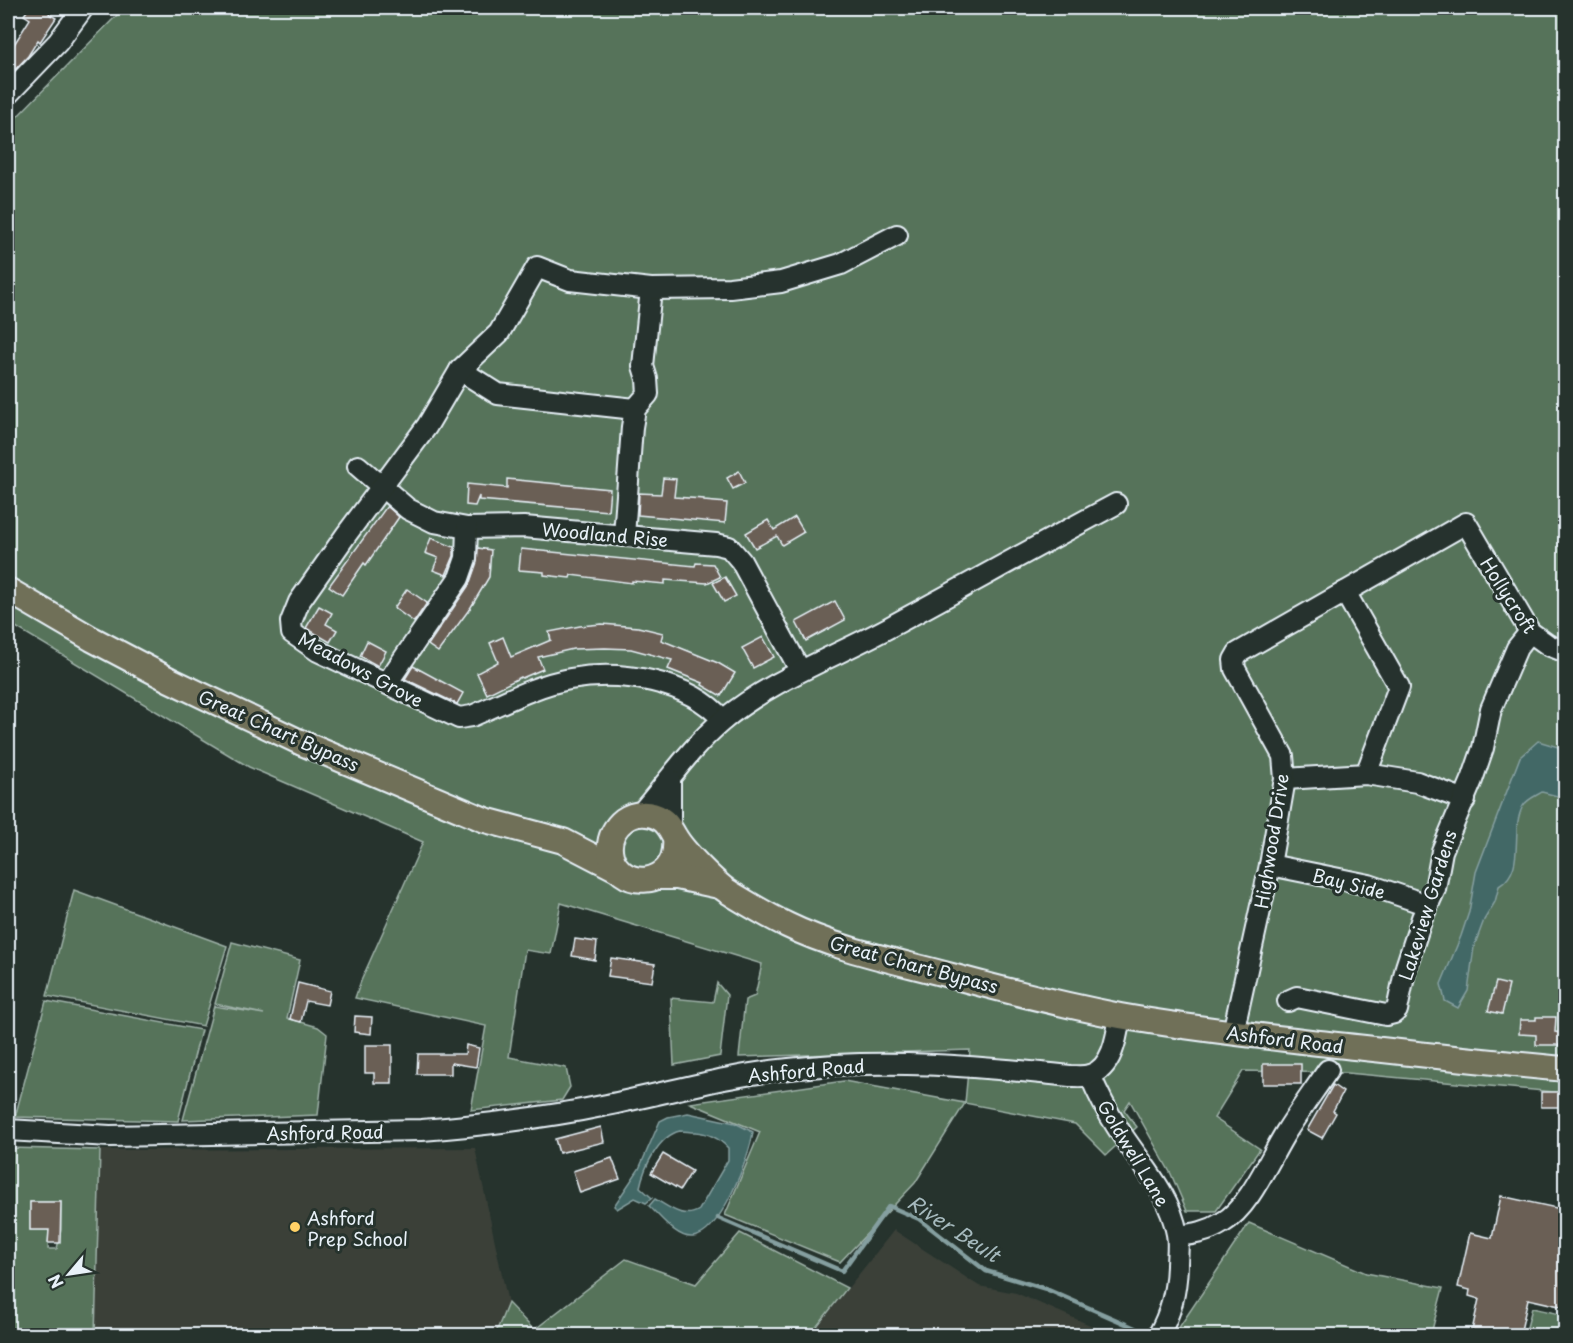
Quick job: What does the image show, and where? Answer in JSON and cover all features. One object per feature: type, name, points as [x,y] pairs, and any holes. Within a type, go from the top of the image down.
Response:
[{"type":"main road","name":"Great Chart Bypass","points":[[8,590],[170,681],[302,743],[485,820],[563,841],[619,870]]},
{"type":"main road","points":[[641,813],[663,820],[673,833],[676,850],[673,861],[667,870],[657,877],[637,880],[627,876],[619,870],[610,851],[610,840],[614,830],[620,822],[641,813]]},
{"type":"main road","name":"Great Chart Bypass","points":[[563,841],[614,830]]},
{"type":"main road","name":"Great Chart Bypass","points":[[673,833],[719,886]]},
{"type":"main road","name":"Great Chart Bypass","points":[[657,877],[677,877],[719,886],[789,926],[844,947],[976,982],[1120,1016]]},
{"type":"main road","name":"Ashford Road","points":[[1120,1016],[1233,1033],[1464,1060],[1566,1069]]},
{"type":"street","points":[[8,94],[58,42],[83,8]]},
{"type":"street","points":[[382,487],[427,426],[460,370],[499,333],[537,267],[570,280],[651,289],[730,288],[781,282],[841,264],[897,235]]},
{"type":"street","points":[[624,536],[632,427],[635,410],[648,394],[643,366],[651,289]]},
{"type":"street","points":[[460,370],[498,394],[635,410]]},
{"type":"street","name":"Woodland Rise","points":[[358,466],[408,508],[434,522],[468,528],[524,527],[729,547],[741,561],[800,670]]},
{"type":"street","name":"Meadows Grove","points":[[382,487],[300,602],[291,622],[292,633],[318,651],[459,718],[472,716],[548,685],[570,679],[602,676],[644,680],[666,686],[706,704],[723,720]]},
{"type":"street","points":[[641,813],[685,758],[723,720],[800,670],[886,629],[1116,504]]},
{"type":"street","name":"Hollycroft","points":[[1344,592],[1466,523],[1530,632],[1548,645],[1566,652]]},
{"type":"street","points":[[387,683],[459,578],[466,558],[468,528]]},
{"type":"street","points":[[1344,592],[1399,687],[1366,774]]},
{"type":"street","name":"Highwood Drive","points":[[1233,1033],[1285,779],[1283,756],[1240,681],[1234,660],[1238,653],[1344,592]]},
{"type":"street","name":"Lakeview Gardens","points":[[1288,1001],[1297,997],[1386,1015],[1394,1013],[1399,1003],[1406,967],[1435,889],[1442,850],[1453,821],[1465,800],[1483,748],[1491,709],[1517,648],[1530,632]]},
{"type":"street","points":[[1285,779],[1366,774],[1418,782],[1465,800]]},
{"type":"street","points":[[670,779],[673,833]]},
{"type":"street","name":"Bay Side","points":[[1269,865],[1369,885],[1428,905]]},
{"type":"street","points":[[1090,1075],[1108,1059],[1115,1043],[1120,1016]]},
{"type":"street","name":"Ashford Road","points":[[8,1130],[110,1136],[422,1130],[473,1126],[532,1120],[730,1077],[839,1064],[937,1064],[1070,1076],[1090,1075]]},
{"type":"street","points":[[1178,1236],[1201,1233],[1223,1223],[1236,1212],[1328,1070]]},
{"type":"street","name":"Goldwell Lane","points":[[1090,1075],[1100,1099],[1118,1129],[1159,1186],[1178,1236],[1176,1289],[1164,1325],[1158,1335]]},
{"type":"shaded area","name":"Ashford Prep School","points":[[475,1148],[508,1303],[496,1335],[95,1336],[100,1150]]},
{"type":"shaded area","points":[[894,1230],[979,1286],[1016,1293],[1113,1335],[810,1336]]},
{"type":"green space","points":[[124,8],[1565,8],[1565,1093],[1347,1073],[1243,1071],[1214,1118],[1260,1149],[1216,1211],[1187,1211],[1171,1174],[1130,1101],[1124,1110],[1137,1127],[1106,1155],[1075,1124],[965,1103],[970,1050],[739,1057],[745,1000],[755,996],[762,964],[561,903],[551,954],[525,950],[509,1057],[566,1068],[570,1087],[562,1100],[471,1110],[486,1026],[355,998],[423,842],[249,767],[16,627],[8,629],[8,126]]},
{"type":"green space","points":[[74,890],[227,946],[203,1026],[47,996]]},
{"type":"green space","points":[[232,942],[300,960],[287,1018],[318,1027],[327,1034],[318,1115],[183,1120],[214,1006],[264,1014],[215,1004]]},
{"type":"green space","points":[[717,983],[727,995],[720,1056],[674,1065],[671,998],[713,1002]]},
{"type":"green space","points":[[46,1001],[201,1030],[178,1121],[15,1117]]},
{"type":"green space","points":[[844,1081],[965,1103],[915,1183],[840,1262],[725,1215],[760,1132],[690,1103]]},
{"type":"green space","points":[[8,1148],[100,1150],[95,1335],[8,1336]],"holes":[[[30,1202],[61,1202],[61,1230],[57,1249],[48,1249],[49,1230],[30,1230]]]},
{"type":"green space","points":[[1249,1223],[1366,1273],[1443,1288],[1431,1334],[1434,1335],[1174,1335]]},
{"type":"green space","points":[[740,1233],[847,1288],[810,1335],[495,1335],[508,1303],[534,1330],[626,1259],[696,1284]]},
{"type":"green space","points":[[1532,1308],[1565,1315],[1565,1335],[1525,1335]]},
{"type":"water","points":[[1538,741],[1565,749],[1565,798],[1542,792],[1523,806],[1517,827],[1513,870],[1499,886],[1495,902],[1484,920],[1474,947],[1468,991],[1458,1008],[1445,1001],[1441,984],[1469,912],[1476,872],[1520,757]]},
{"type":"water","points":[[688,1113],[735,1123],[753,1132],[740,1175],[723,1209],[703,1233],[693,1237],[687,1237],[675,1231],[649,1206],[655,1199],[682,1213],[688,1214],[699,1210],[728,1160],[728,1148],[709,1135],[680,1131],[665,1139],[653,1154],[640,1187],[652,1198],[646,1203],[635,1198],[617,1209],[614,1206],[639,1169],[660,1121]]},
{"type":"building","points":[[29,8],[53,8],[49,14],[56,18],[40,42],[38,40],[28,56],[8,77],[8,54],[30,19],[24,15]]},
{"type":"building","points":[[739,471],[745,483],[733,489],[727,478]]},
{"type":"building","points":[[663,478],[676,479],[674,497],[727,503],[725,523],[638,515],[639,493],[661,494]]},
{"type":"building","points":[[507,479],[610,489],[608,511],[479,500],[479,496],[475,506],[466,505],[467,484],[507,488]]},
{"type":"building","points":[[387,506],[399,517],[342,595],[329,586]]},
{"type":"building","points":[[795,517],[804,532],[782,545],[777,536],[755,548],[746,533],[768,520],[774,530]]},
{"type":"building","points":[[431,538],[454,547],[454,556],[446,575],[433,570],[438,558],[425,553]]},
{"type":"building","points":[[478,548],[491,550],[489,577],[471,607],[438,652],[428,645],[469,585],[477,562]]},
{"type":"building","points":[[521,549],[695,566],[696,563],[713,564],[720,577],[707,583],[665,580],[665,584],[632,581],[632,583],[571,575],[570,578],[544,575],[544,572],[519,570]]},
{"type":"building","points":[[725,577],[736,596],[724,602],[713,583]]},
{"type":"building","points":[[407,589],[427,603],[414,622],[394,608]]},
{"type":"building","points":[[835,601],[845,620],[806,641],[796,622]]},
{"type":"building","points":[[319,606],[332,613],[326,624],[337,630],[330,642],[306,628]]},
{"type":"building","points":[[602,624],[638,627],[663,633],[661,640],[718,663],[735,673],[721,696],[702,685],[703,683],[668,669],[672,660],[631,649],[573,649],[538,657],[543,669],[487,694],[477,673],[498,662],[490,643],[503,637],[511,657],[551,640],[549,632]]},
{"type":"building","points":[[763,637],[774,657],[753,668],[742,648]]},
{"type":"building","points":[[367,641],[386,651],[378,666],[360,656]]},
{"type":"building","points":[[413,666],[463,693],[457,704],[405,679]]},
{"type":"building","points":[[575,939],[597,942],[595,960],[572,956]]},
{"type":"building","points":[[611,958],[655,964],[652,982],[608,976]]},
{"type":"building","points":[[1496,982],[1509,985],[1502,1014],[1488,1011]]},
{"type":"building","points":[[298,983],[330,991],[327,1005],[306,1001],[301,1022],[290,1019]]},
{"type":"building","points":[[355,1016],[372,1017],[371,1034],[354,1032]]},
{"type":"building","points":[[1536,1017],[1556,1017],[1555,1032],[1562,1033],[1562,1045],[1536,1045],[1536,1035],[1519,1034],[1520,1020],[1536,1020]]},
{"type":"building","points":[[365,1045],[392,1045],[392,1083],[374,1083],[374,1073],[365,1073]]},
{"type":"building","points":[[466,1045],[479,1048],[476,1067],[451,1063],[451,1074],[417,1074],[418,1054],[465,1054]]},
{"type":"building","points":[[1263,1064],[1301,1064],[1301,1084],[1263,1084]]},
{"type":"building","points":[[1333,1085],[1343,1092],[1333,1111],[1336,1113],[1322,1138],[1307,1130]]},
{"type":"building","points":[[1541,1092],[1563,1092],[1563,1107],[1541,1107]]},
{"type":"building","points":[[601,1127],[604,1142],[559,1153],[555,1139]]},
{"type":"building","points":[[663,1154],[692,1171],[680,1190],[651,1173]]},
{"type":"building","points":[[612,1158],[620,1179],[580,1193],[573,1171]]},
{"type":"building","points":[[1501,1196],[1566,1210],[1566,1301],[1564,1307],[1528,1299],[1520,1335],[1471,1335],[1479,1299],[1469,1296],[1470,1290],[1458,1287],[1470,1233],[1492,1238]]},
{"type":"building","points":[[30,1202],[61,1202],[60,1243],[48,1243],[49,1230],[30,1230]]},
{"type":"waterway","name":"River Beult","points":[[718,1218],[842,1271],[889,1206],[919,1219],[986,1271],[1046,1289],[1135,1328]]},
{"type":"place","name":"Ashford Prep School","points":[[295,1227]]}]
